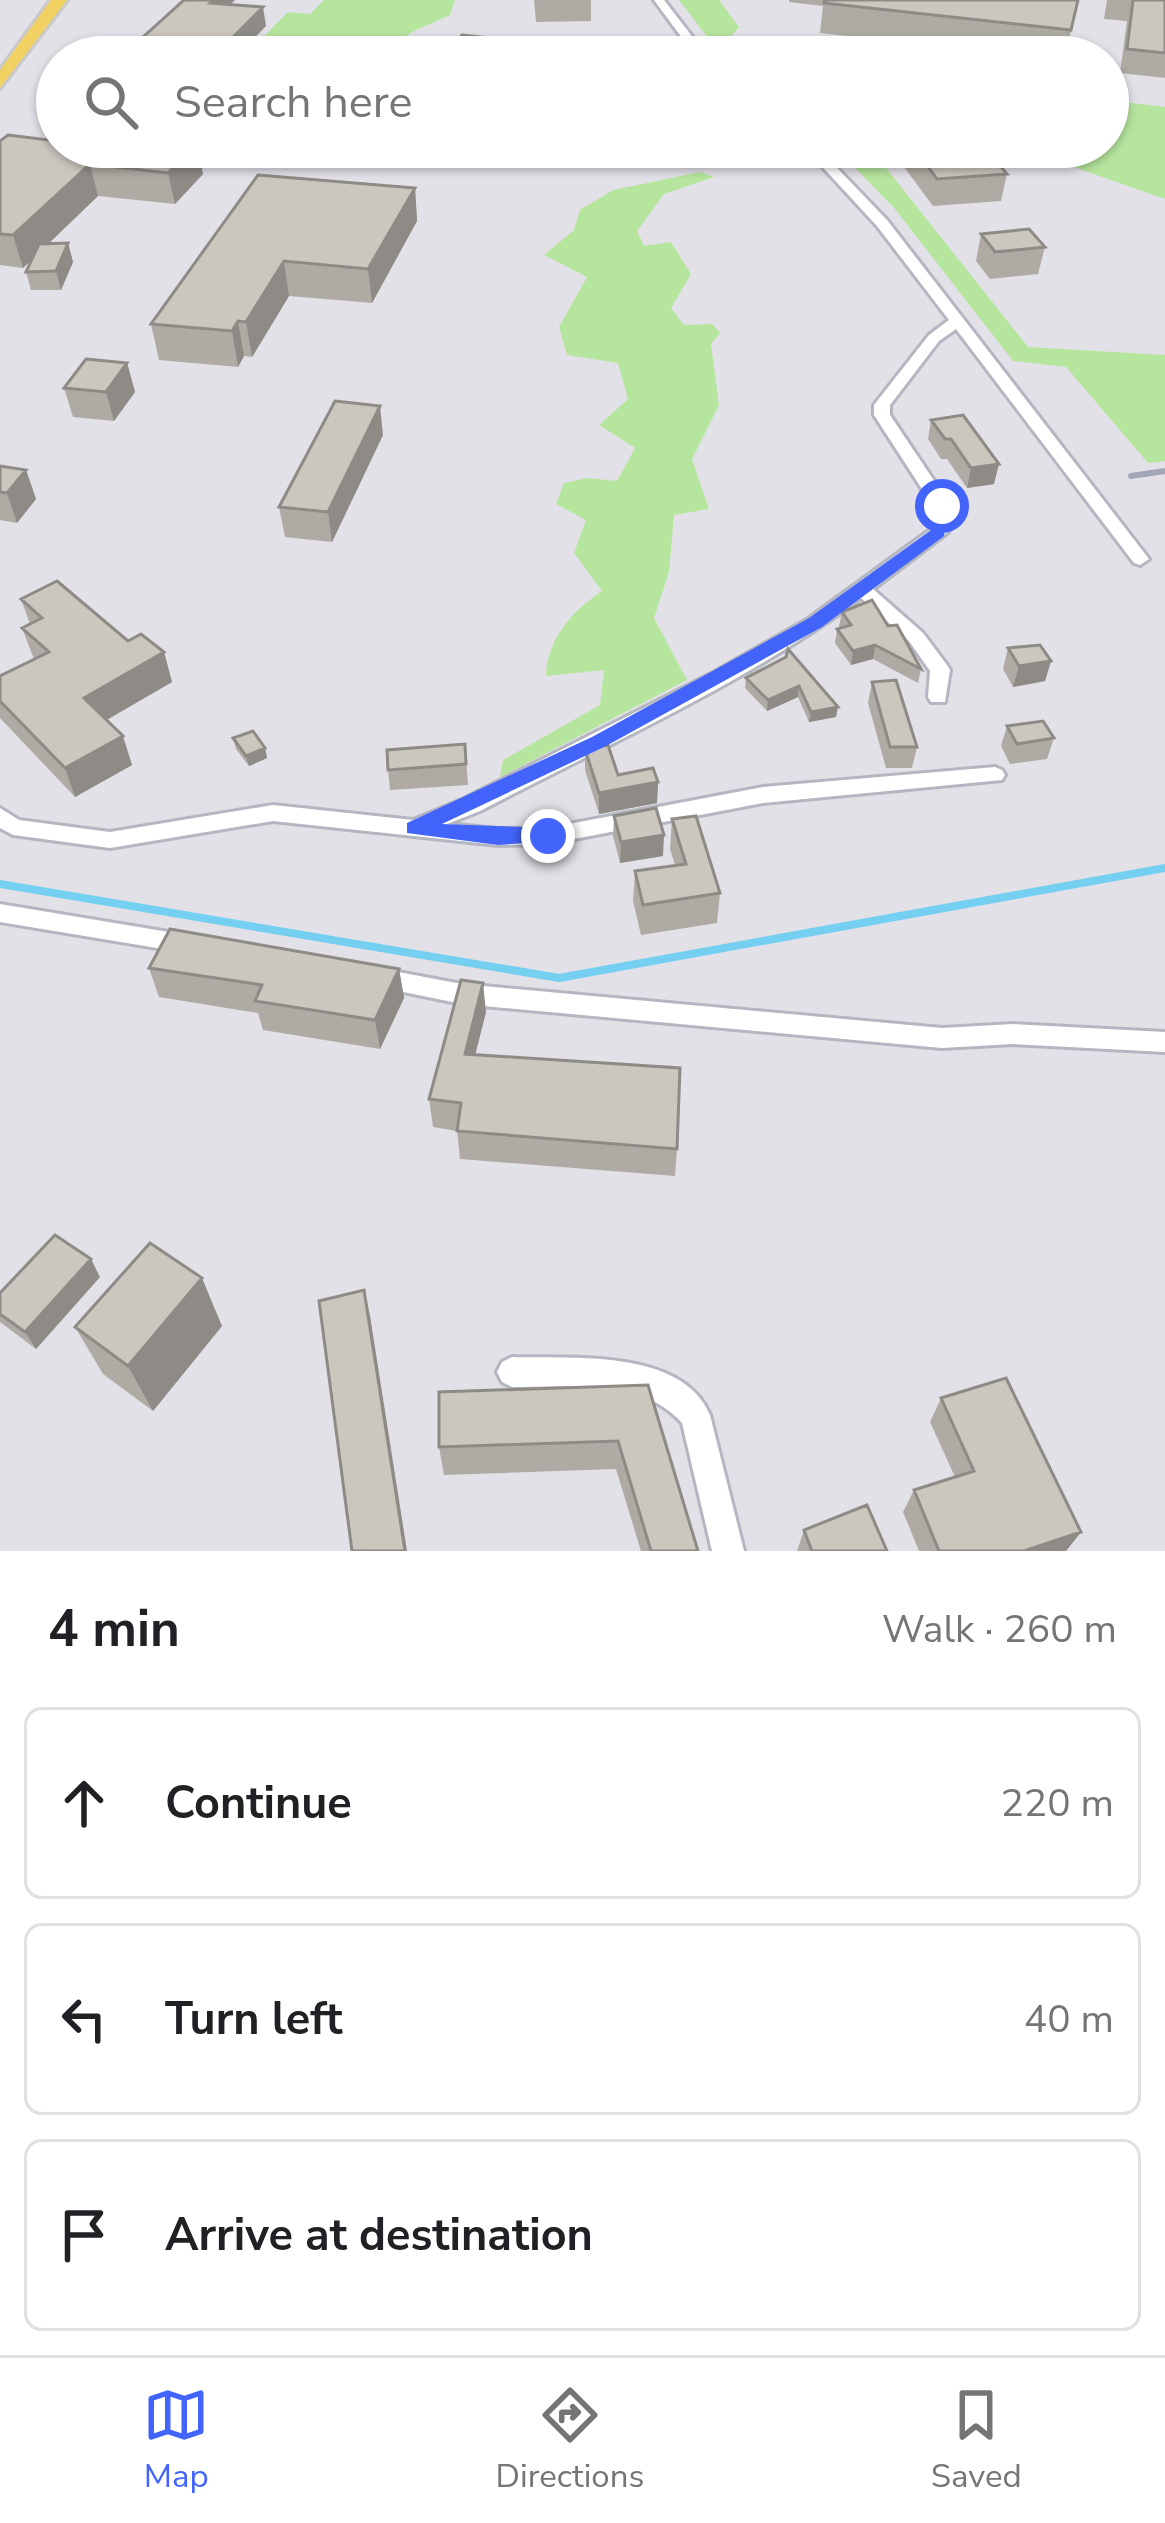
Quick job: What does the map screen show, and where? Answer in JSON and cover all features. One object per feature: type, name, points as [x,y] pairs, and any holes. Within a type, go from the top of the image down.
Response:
[{"type":"main road","points":[[0,83],[59,0]]},
{"type":"street","points":[[659,0],[686,36]]},
{"type":"street","points":[[832,168],[856,191],[1140,559]]},
{"type":"street","points":[[414,828],[472,805],[718,679],[815,622],[939,532],[942,506],[883,415],[882,405],[934,338],[955,322]]},
{"type":"street","points":[[860,587],[916,637],[940,670],[938,697]]},
{"type":"street","points":[[0,816],[13,826],[110,840],[273,813],[498,837],[548,836],[763,795],[995,776]]},
{"type":"street","points":[[0,913],[221,950]]},
{"type":"street","points":[[353,974],[463,994],[943,1038],[1013,1034],[1165,1042]]},
{"type":"street","points":[[512,1372],[631,1379],[653,1383],[687,1402],[695,1415],[728,1551]]},
{"type":"shaded area","points":[[0,0],[1165,0],[1165,1551],[0,1551]]},
{"type":"green space","points":[[324,0],[455,0],[450,15],[407,36],[265,36],[288,12],[310,14]]},
{"type":"green space","points":[[679,0],[719,0],[739,27],[731,36],[707,36]]},
{"type":"green space","points":[[1129,103],[1165,107],[1165,199],[1077,168],[1129,168]]},
{"type":"green space","points":[[855,168],[886,168],[1028,347],[1165,355],[1165,461],[1148,463],[1066,367],[1013,361],[895,209]]},
{"type":"green space","points":[[700,172],[714,177],[664,194],[637,231],[644,246],[671,242],[691,274],[671,308],[684,325],[712,324],[720,333],[711,344],[719,405],[692,459],[709,509],[674,515],[669,572],[654,618],[687,680],[500,777],[503,760],[600,705],[604,670],[546,676],[551,650],[563,627],[602,591],[574,553],[586,520],[556,504],[564,483],[587,478],[617,481],[635,448],[599,425],[628,399],[618,363],[567,355],[559,327],[587,277],[544,255],[574,230],[580,210],[613,190]]},
{"type":"building","points":[[184,0],[263,7],[234,36],[144,36]]},
{"type":"building","points":[[825,0],[1078,0],[1071,30]]},
{"type":"building","points":[[1133,0],[1165,0],[1165,53],[1129,49]]},
{"type":"building","points":[[8,135],[36,138],[36,168],[86,168],[13,235],[0,234],[0,141]]},
{"type":"building","points":[[125,168],[173,168],[168,173]]},
{"type":"building","points":[[929,168],[1002,168],[1007,174],[937,179]]},
{"type":"building","points":[[258,175],[415,188],[368,269],[284,261],[246,322],[238,321],[232,331],[151,324]]},
{"type":"building","points":[[1029,229],[1045,247],[995,252],[981,234]]},
{"type":"building","points":[[68,243],[56,271],[26,272],[39,244]]},
{"type":"building","points":[[86,359],[127,363],[106,392],[64,388]]},
{"type":"building","points":[[335,401],[380,406],[328,512],[279,507]]},
{"type":"building","points":[[963,415],[999,464],[971,468],[931,420]]},
{"type":"building","points":[[0,466],[26,470],[7,493],[0,492]]},
{"type":"building","points":[[57,581],[128,641],[141,634],[164,652],[84,698],[123,736],[65,768],[0,701],[0,676],[49,652],[22,628],[42,618],[21,599]]},
{"type":"building","points":[[872,600],[888,626],[897,625],[921,669],[875,645],[853,651],[837,629],[851,625],[842,612]]},
{"type":"building","points":[[1040,645],[1051,661],[1019,666],[1008,648]]},
{"type":"building","points":[[788,649],[838,707],[811,712],[799,686],[768,700],[746,678],[786,657]]},
{"type":"building","points":[[896,680],[917,747],[890,747],[872,682]]},
{"type":"building","points":[[1043,721],[1054,738],[1017,744],[1007,726]]},
{"type":"building","points":[[253,731],[265,748],[246,756],[233,738]]},
{"type":"building","points":[[465,744],[466,764],[388,770],[387,750]]},
{"type":"building","points":[[608,745],[618,775],[653,768],[658,782],[599,793],[585,749]]},
{"type":"building","points":[[656,808],[664,835],[621,842],[614,816]]},
{"type":"building","points":[[696,816],[720,893],[643,905],[635,871],[686,864],[672,819]]},
{"type":"building","points":[[170,929],[399,969],[375,1020],[255,1001],[262,985],[149,968]]},
{"type":"building","points":[[461,980],[483,983],[465,1054],[680,1068],[677,1149],[457,1131],[461,1103],[429,1099]]},
{"type":"building","points":[[55,1235],[91,1259],[25,1332],[0,1314],[0,1293]]},
{"type":"building","points":[[150,1243],[202,1278],[128,1366],[75,1327]]},
{"type":"building","points":[[364,1290],[405,1551],[352,1551],[319,1301]]},
{"type":"building","points":[[1006,1378],[1081,1532],[1024,1551],[939,1551],[914,1490],[974,1471],[941,1398]]},
{"type":"building","points":[[648,1385],[698,1551],[651,1551],[618,1441],[439,1447],[439,1392]]},
{"type":"building","points":[[867,1505],[887,1551],[812,1551],[804,1530]]},
{"type":"waterway","points":[[0,884],[559,978],[1165,868]]},
{"type":"railway","points":[[1131,476],[1165,471]]},
{"type":"route","points":[[548,836],[498,837],[414,828],[599,742],[815,622],[939,532],[942,506]]}]
